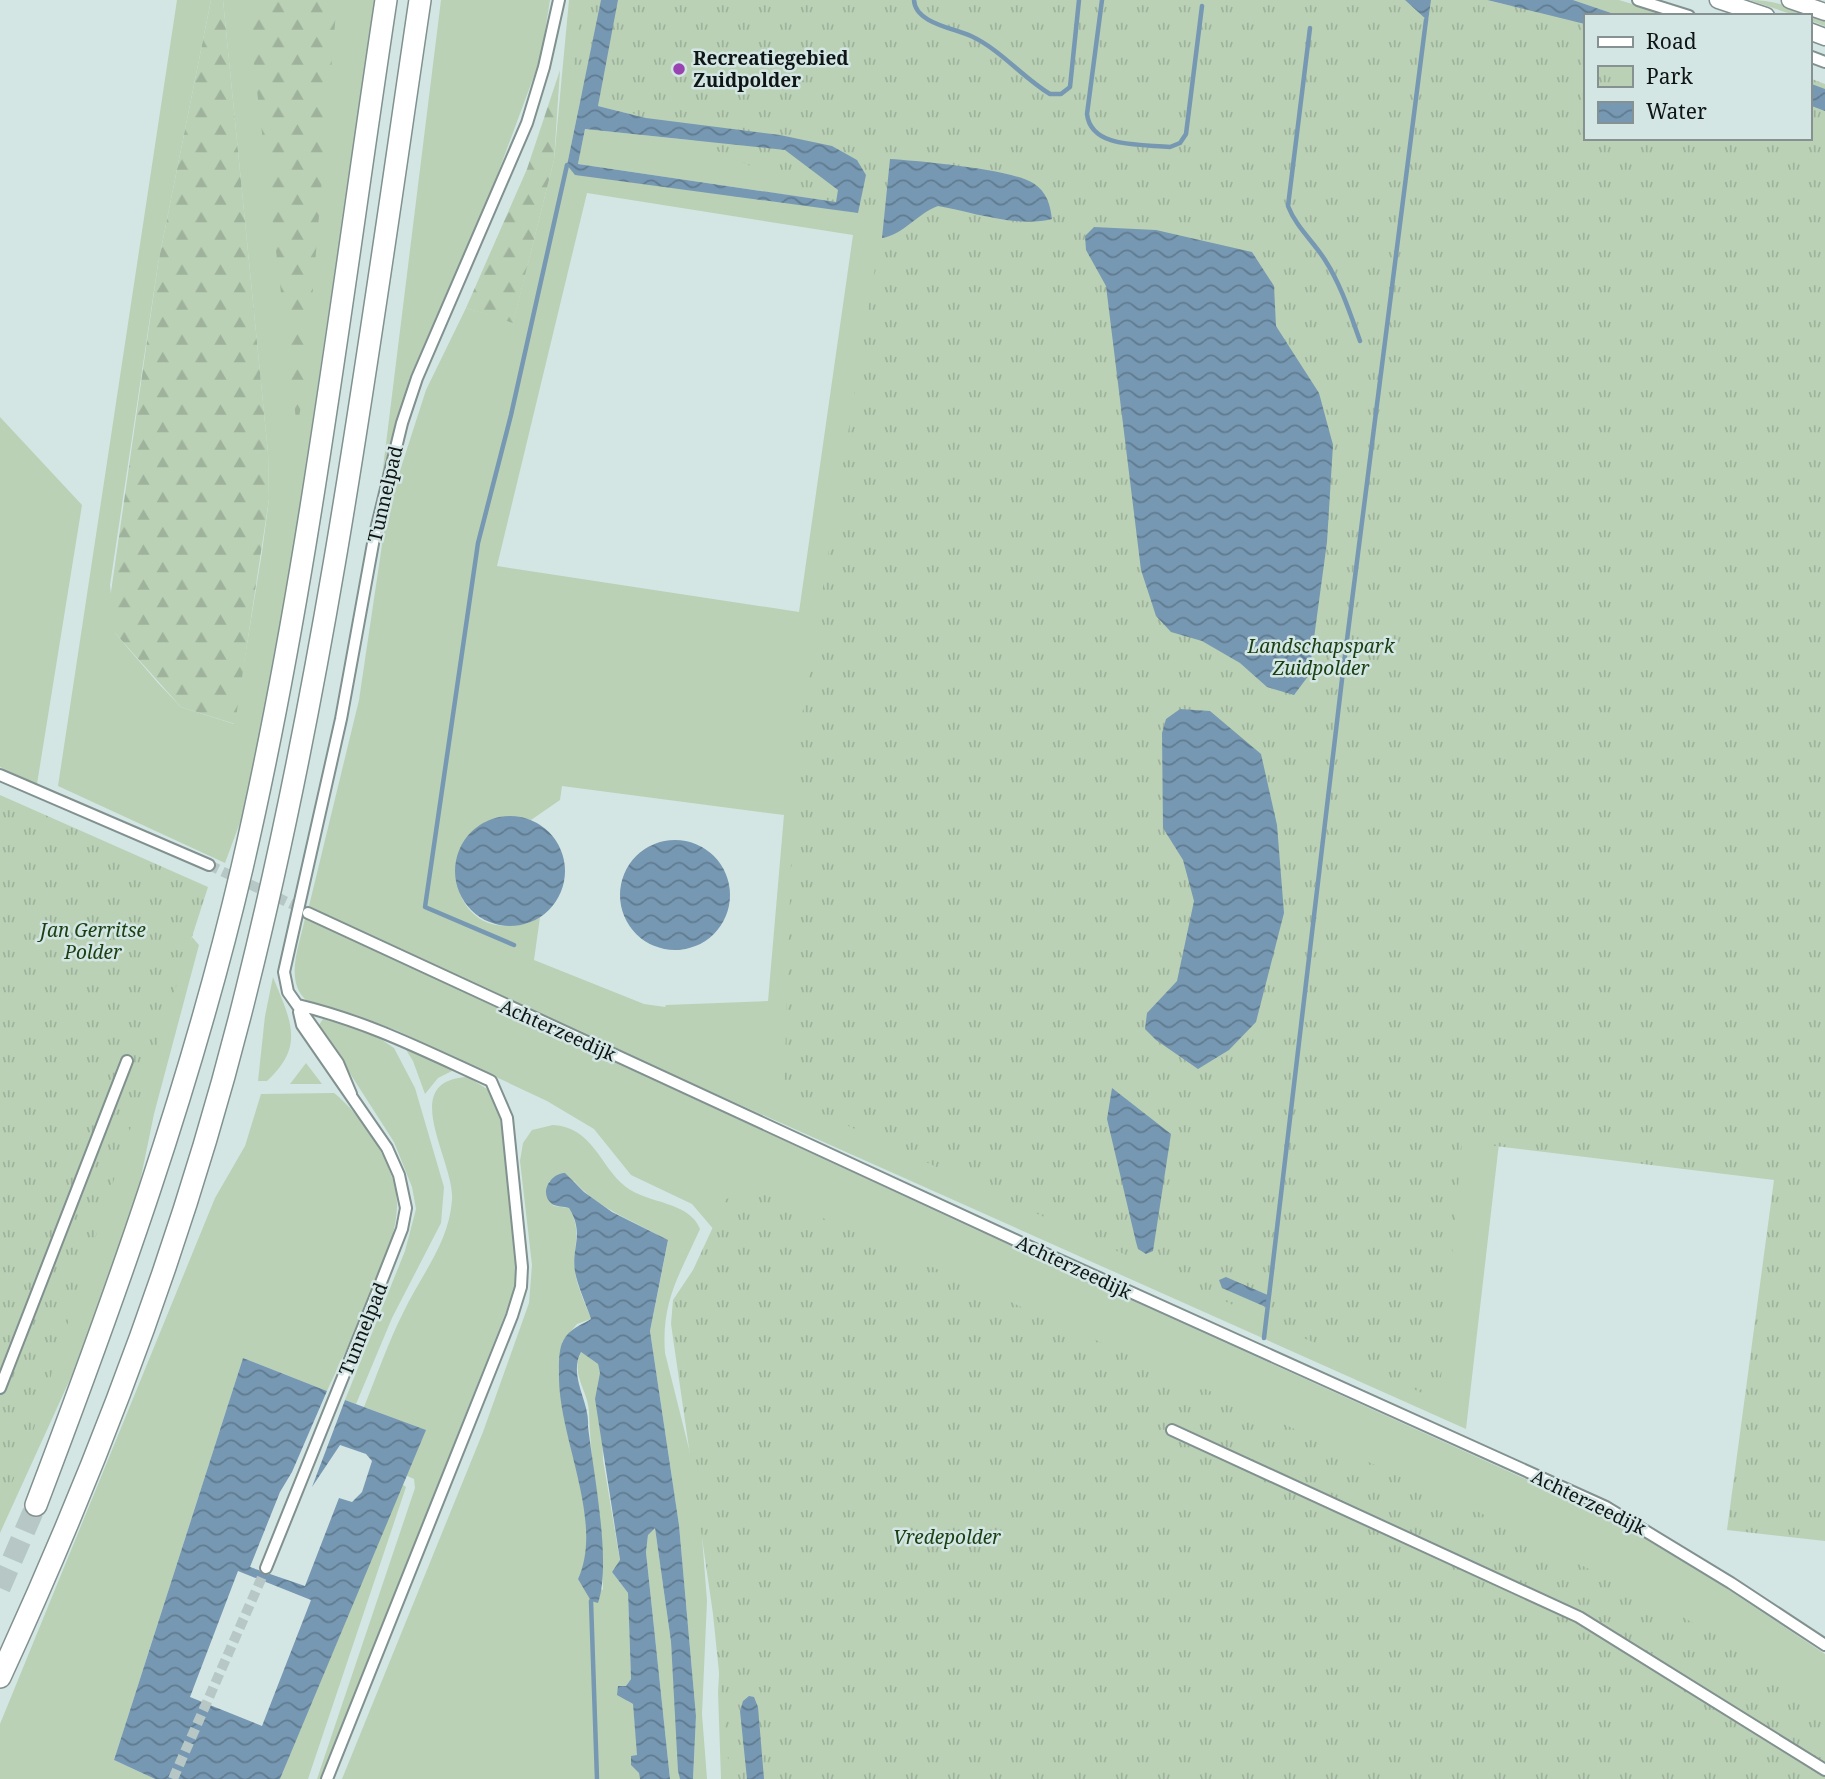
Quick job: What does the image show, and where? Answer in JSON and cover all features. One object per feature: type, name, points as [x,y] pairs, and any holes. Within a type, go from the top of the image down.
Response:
[{"type":"highway","points":[[36,1506],[146,1203],[243,865],[290,629],[386,0]]},
{"type":"highway","points":[[0,1677],[55,1553],[128,1370],[179,1221],[246,993],[312,697],[342,524],[420,0]]},
{"type":"main road","points":[[1718,0],[1760,14]]},
{"type":"main road","points":[[1790,0],[1825,12]]},
{"type":"street","name":"Tunnelpad","points":[[266,1568],[405,1218],[405,1198],[393,1159],[302,1025],[298,1005],[288,992],[284,972],[341,719],[386,485],[417,378],[495,203],[527,123],[544,67],[559,0]]},
{"type":"street","points":[[1638,0],[1683,14]]},
{"type":"street","points":[[0,775],[209,865]]},
{"type":"street","name":"Achterzeedijk","points":[[308,913],[1024,1244],[1606,1507],[1731,1583],[1825,1645]]},
{"type":"street","points":[[298,1005],[348,1017],[491,1080],[507,1118],[522,1267],[521,1287],[327,1779]]},
{"type":"street","points":[[0,1388],[127,1062]]},
{"type":"street","points":[[1172,1430],[1579,1617],[1825,1770]]},
{"type":"green space","points":[[177,0],[211,0],[158,264],[110,585],[115,633],[158,683],[181,707],[234,724],[269,499],[268,453],[223,0],[375,0],[280,640],[245,809],[225,863],[58,786]]},
{"type":"green space","points":[[211,0],[223,0],[268,453],[269,499],[235,724],[181,707],[115,633],[108,613],[158,264]]},
{"type":"green space","points":[[249,0],[337,0],[305,384],[297,428],[249,23]]},
{"type":"green space","points":[[441,0],[550,0],[541,57],[492,189],[410,377],[381,484]]},
{"type":"green space","name":"Landschapspark Zuidpolder","points":[[569,0],[601,0],[567,165],[858,213],[646,118],[598,106],[603,69],[1405,0],[1487,0],[1541,14],[1584,140],[1615,140],[1466,1429],[499,997],[309,906],[359,700],[387,511],[426,390],[466,308],[513,322],[554,160]],"holes":[[[587,193],[853,235],[799,612],[497,566]],[[562,786],[784,815],[768,1001],[665,1007],[644,1004],[534,960],[540,917],[514,926],[481,920],[466,905],[458,885],[457,864],[464,843],[479,827],[501,818],[531,820],[560,800]]]},
{"type":"green space","name":"Landschapspark Zuidpolder","points":[[583,0],[1481,0],[1584,20],[1584,140],[1811,140],[1811,79],[1825,84],[1825,1541],[1727,1530],[1774,1180],[1462,1142],[1439,1401],[784,1096],[794,764],[882,225],[570,85]]},
{"type":"green space","points":[[1573,0],[1619,0],[1665,14],[1614,14]]},
{"type":"green space","points":[[1749,0],[1779,4],[1811,14],[1791,14]]},
{"type":"green space","points":[[1811,14],[1825,19],[1825,26],[1811,21]]},
{"type":"green space","points":[[560,70],[554,160],[513,323],[466,308],[527,169]]},
{"type":"green space","points":[[585,129],[785,150],[835,202],[578,164]]},
{"type":"green space","points":[[0,417],[82,505],[37,784],[0,767]]},
{"type":"green space","name":"Jan Gerritse Polder","points":[[0,795],[208,887],[30,1441],[0,1511]]},
{"type":"green space","points":[[305,918],[968,1226],[1572,1500],[1666,1548],[1825,1654],[1825,1754],[715,1231],[692,1204],[631,1175],[594,1129],[547,1101],[396,1030],[306,1000],[299,992],[295,972]]},
{"type":"green space","points":[[192,937],[199,945],[154,1114],[135,1206],[72,1375],[0,1533],[0,1393]]},
{"type":"green space","points":[[273,977],[289,1019],[291,1044],[279,1068],[267,1081],[258,1081],[265,1016]]},
{"type":"green space","points":[[323,1019],[367,1030],[394,1048],[415,1088],[444,1187],[441,1223],[392,1318],[356,1404],[345,1400],[405,1251],[416,1209],[412,1187],[394,1142],[319,1025]]},
{"type":"green space","points":[[403,1045],[454,1070],[438,1078],[425,1094],[413,1061]]},
{"type":"green space","points":[[306,1063],[322,1084],[290,1084]]},
{"type":"green space","points":[[468,1077],[487,1089],[499,1109],[513,1224],[517,1284],[321,1779],[317,1779],[415,1488],[414,1479],[405,1475],[425,1430],[364,1407],[387,1347],[440,1245],[450,1216],[451,1184],[434,1125],[432,1107],[436,1092],[447,1082]]},
{"type":"green space","points":[[334,1093],[367,1129],[392,1177],[397,1207],[388,1251],[370,1300],[327,1391],[243,1358],[114,1760],[155,1779],[0,1779],[0,1724],[215,1198],[245,1146],[261,1094]]},
{"type":"green space","points":[[553,1125],[567,1127],[587,1140],[626,1187],[687,1213],[700,1229],[669,1303],[665,1353],[698,1485],[707,1601],[702,1714],[707,1779],[693,1779],[696,1716],[679,1525],[650,1331],[668,1241],[595,1200],[574,1181],[549,1181],[549,1201],[554,1206],[569,1208],[573,1216],[576,1232],[575,1272],[591,1319],[577,1324],[562,1342],[587,1529],[585,1564],[578,1579],[603,1590],[588,1405],[578,1369],[581,1352],[598,1364],[600,1373],[603,1460],[620,1561],[612,1572],[628,1593],[631,1679],[626,1686],[627,1701],[633,1704],[640,1779],[342,1779],[483,1432],[529,1303],[532,1265],[520,1161],[523,1143],[532,1130]]},
{"type":"green space","name":"Vredepolder","points":[[760,1190],[1467,1506],[1717,1635],[1825,1717],[1825,1779],[730,1779],[713,1614],[671,1324],[673,1300],[693,1270],[726,1199]]},
{"type":"green space","points":[[402,1484],[406,1487],[308,1779],[280,1779]]},
{"type":"green space","points":[[653,1528],[671,1642],[680,1779],[670,1779],[646,1552],[648,1535]]},
{"type":"green space","points":[[721,1643],[747,1779],[721,1779],[718,1692]]},
{"type":"water","points":[[601,0],[618,0],[598,106],[646,118],[780,135],[832,146],[857,160],[866,175],[858,213],[575,175],[567,165]],"holes":[[[585,129],[785,150],[838,190],[836,202],[578,164]]]},
{"type":"water","points":[[1405,0],[1431,0],[1428,21]]},
{"type":"water","points":[[1487,0],[1573,0],[1614,14],[1584,14],[1584,24]]},
{"type":"water","points":[[1811,84],[1825,89],[1825,111],[1811,106]]},
{"type":"water","points":[[890,159],[964,167],[1021,178],[1033,183],[1045,194],[1052,219],[1025,222],[938,206],[897,233],[882,238]]},
{"type":"water","points":[[1094,227],[1156,230],[1252,252],[1274,286],[1276,326],[1319,393],[1333,445],[1327,542],[1309,675],[1294,695],[1267,687],[1240,663],[1202,641],[1171,632],[1156,616],[1141,570],[1106,286],[1086,250],[1085,236]]},
{"type":"water","points":[[1180,709],[1210,711],[1261,754],[1277,825],[1284,913],[1256,1022],[1229,1050],[1198,1069],[1156,1040],[1145,1029],[1147,1013],[1177,981],[1194,901],[1183,860],[1163,828],[1162,733],[1166,719]]},
{"type":"water","points":[[510,816],[531,820],[549,832],[561,850],[565,871],[561,892],[549,910],[531,922],[510,926],[489,922],[471,910],[459,892],[455,871],[459,850],[471,832],[489,820]]},
{"type":"water","points":[[675,840],[696,844],[714,856],[726,874],[730,895],[726,916],[714,934],[696,946],[675,950],[654,946],[636,934],[624,916],[620,895],[624,874],[636,856],[654,844]]},
{"type":"water","points":[[1112,1088],[1171,1134],[1153,1251],[1146,1254],[1138,1249],[1107,1119]]},
{"type":"water","points":[[565,1173],[584,1192],[612,1212],[668,1240],[650,1331],[679,1525],[696,1716],[693,1779],[680,1779],[678,1771],[671,1642],[655,1528],[648,1535],[646,1552],[670,1779],[640,1779],[639,1773],[631,1765],[631,1756],[637,1755],[633,1704],[617,1695],[618,1686],[626,1686],[631,1679],[628,1593],[612,1572],[620,1560],[595,1399],[600,1373],[598,1364],[581,1352],[578,1380],[588,1417],[602,1541],[602,1586],[598,1603],[591,1601],[578,1579],[585,1557],[584,1507],[561,1403],[559,1359],[561,1345],[569,1333],[591,1319],[575,1272],[577,1233],[574,1217],[569,1208],[552,1204],[546,1195],[551,1180]]},
{"type":"water","points":[[1226,1277],[1270,1296],[1268,1308],[1222,1288],[1219,1280]]},
{"type":"water","points":[[243,1358],[327,1391],[292,1472],[280,1492],[250,1567],[305,1586],[339,1498],[352,1502],[362,1492],[372,1461],[366,1454],[340,1445],[312,1487],[345,1400],[426,1430],[280,1779],[155,1779],[114,1760]],"holes":[[[238,1571],[311,1600],[262,1726],[190,1697]]]},
{"type":"water","points":[[749,1696],[754,1697],[758,1707],[764,1779],[747,1779],[740,1711],[743,1701]]},
{"type":"waterway","points":[[914,0],[916,8],[928,19],[982,42],[1050,94],[1061,94],[1070,87],[1079,0]]},
{"type":"waterway","points":[[1102,0],[1087,114],[1091,125],[1098,134],[1108,139],[1170,147],[1180,143],[1186,134],[1202,6]]},
{"type":"waterway","points":[[1264,1338],[1343,671],[1426,20]]},
{"type":"waterway","points":[[1310,28],[1288,206],[1295,221],[1331,270],[1360,341]]},
{"type":"waterway","points":[[514,945],[425,907],[478,543],[511,415],[567,165]]},
{"type":"waterway","points":[[591,1601],[597,1779]]},
{"type":"tunnel","points":[[209,865],[306,911]]},
{"type":"tunnel","points":[[0,1588],[36,1505]]},
{"type":"tunnel","points":[[173,1779],[266,1568]]},
{"type":"place","name":"Recreatiegebied Zuidpolder","points":[[679,69]]}]
